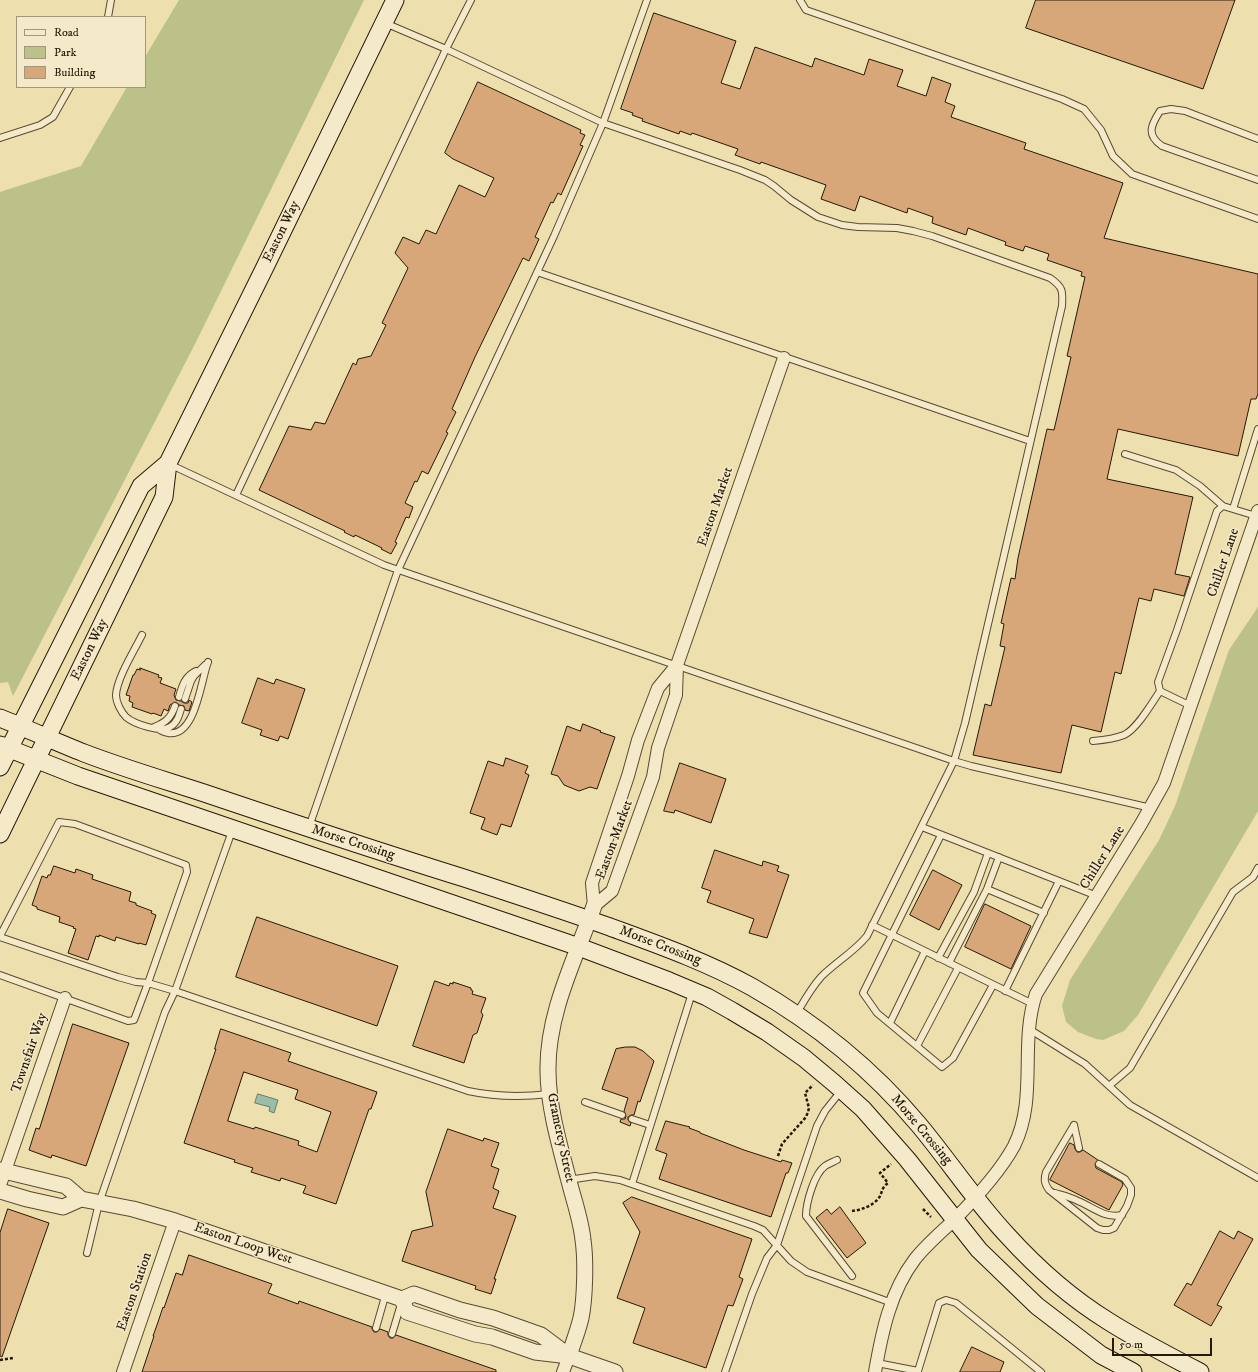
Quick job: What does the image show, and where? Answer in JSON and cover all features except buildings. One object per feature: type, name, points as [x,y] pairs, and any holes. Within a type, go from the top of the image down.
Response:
[{"type":"main road","name":"Easton Way","points":[[0,834],[164,497],[168,463],[394,0]]},
{"type":"main road","name":"Easton Way","points":[[0,767],[5,747],[21,726],[141,486],[168,463]]},
{"type":"main road","name":"Morse Crossing","points":[[0,718],[84,753],[308,829],[496,888],[591,913],[700,961],[752,987],[796,1015],[847,1053],[883,1086],[917,1122],[932,1141],[965,1208],[979,1250],[1037,1306],[1101,1355],[1133,1372]]},
{"type":"main road","name":"Morse Crossing","points":[[5,747],[78,776],[233,828],[654,974],[693,991],[732,1011],[767,1032],[804,1058],[842,1090],[892,1140],[965,1208],[1008,1237],[1049,1276],[1078,1300],[1105,1320],[1148,1346],[1200,1372]]},
{"type":"street","name":"Easton Market","points":[[591,913],[612,891],[653,777],[658,748],[676,695],[677,665],[784,358]]},
{"type":"street","name":"Chiller Lane","points":[[876,1367],[884,1326],[901,1282],[924,1248],[965,1208],[995,1174],[1018,1137],[1025,1113],[1028,1087],[1029,1018],[1036,994],[1151,808],[1164,783],[1257,514]]},
{"type":"street","name":"Easton Market","points":[[591,913],[592,883],[628,776],[638,740],[658,688],[677,665]]},
{"type":"street","name":"Gramercy Street","points":[[563,1372],[581,1317],[584,1297],[584,1258],[580,1223],[559,1145],[550,1094],[548,1071],[549,1047],[553,1023],[566,980],[591,913]]},
{"type":"street","name":"Townsfair Way","points":[[2,1175],[65,998]]},
{"type":"street","name":"Easton Loop West","points":[[2,1175],[66,1186],[81,1199],[133,1209],[176,1221],[402,1299],[414,1294],[460,1310],[500,1320],[541,1335],[569,1356],[615,1372]]},
{"type":"street","points":[[0,1191],[63,1207],[81,1199]]},
{"type":"street","name":"Easton Station","points":[[123,1372],[176,1221]]},
{"type":"lane","points":[[108,16],[111,0]]},
{"type":"lane","points":[[236,495],[446,49],[471,0]]},
{"type":"lane","points":[[308,829],[398,570],[537,272],[603,123],[647,0]]},
{"type":"lane","points":[[800,0],[806,10],[1062,99],[1084,109],[1101,130],[1113,156],[1132,174],[1258,219]]},
{"type":"lane","points":[[383,23],[446,49],[603,123],[765,180],[790,200],[818,217],[842,225],[858,228],[897,228],[932,236],[1036,272],[1058,283],[1062,289],[1062,306],[965,723],[954,761],[867,936],[858,946],[820,978],[796,1015]]},
{"type":"lane","points":[[0,138],[40,125],[53,117],[69,88]]},
{"type":"lane","points":[[1258,138],[1185,111],[1171,109],[1160,111],[1154,121],[1151,132],[1154,140],[1162,146],[1258,180]]},
{"type":"lane","points":[[537,272],[784,358],[1030,441]]},
{"type":"lane","points":[[1233,509],[1258,429]]},
{"type":"lane","points":[[1125,454],[1176,470],[1200,486],[1223,506],[1257,514]]},
{"type":"lane","points":[[168,463],[384,565],[398,570],[954,761],[1151,808]]},
{"type":"lane","points":[[1093,741],[1113,739],[1126,734],[1134,727],[1160,691],[1158,682],[1218,511],[1223,506]]},
{"type":"lane","points":[[142,635],[119,683],[116,696],[117,703],[127,717],[136,722],[168,734],[177,733],[188,723],[192,715],[202,685],[204,672],[209,661],[202,668],[188,676],[184,681],[182,698]]},
{"type":"lane","points":[[1160,691],[1191,706]]},
{"type":"lane","points":[[154,728],[168,720],[178,708]]},
{"type":"lane","points":[[0,975],[128,1021],[134,1020],[148,983],[187,872],[186,865],[75,824],[60,822],[0,936],[118,977],[136,982],[148,983],[175,991],[468,1091],[500,1096],[550,1094]]},
{"type":"lane","points":[[922,827],[1097,896]]},
{"type":"lane","points":[[87,1254],[99,1203],[165,1012],[175,991],[233,828]]},
{"type":"lane","points":[[941,835],[863,994],[877,1013],[942,1067],[953,1058],[993,985]]},
{"type":"lane","points":[[938,958],[974,892],[988,853]]},
{"type":"lane","points":[[949,963],[987,889],[999,857]]},
{"type":"lane","points":[[1110,1085],[1130,1068],[1233,892],[1255,879],[1258,868]]},
{"type":"lane","points":[[1005,991],[1059,881]]},
{"type":"lane","points":[[987,889],[1044,912]]},
{"type":"lane","points":[[872,925],[1033,1004]]},
{"type":"lane","points":[[890,1023],[925,951]]},
{"type":"lane","points":[[917,1046],[958,968]]},
{"type":"lane","points":[[632,1184],[693,991]]},
{"type":"lane","points":[[1029,1029],[1085,1064],[1110,1085],[1130,1105],[1258,1178]]},
{"type":"lane","points":[[725,1372],[752,1294],[767,1258],[777,1244],[817,1126],[825,1111],[842,1090]]},
{"type":"lane","points":[[585,1102],[622,1115]]},
{"type":"lane","points":[[632,1119],[650,1125]]},
{"type":"lane","points":[[1079,1148],[1074,1125],[1046,1172],[1044,1179],[1045,1184],[1051,1192],[1096,1228],[1109,1230],[1114,1228],[1127,1206],[1131,1188],[1125,1179],[1099,1164]]},
{"type":"lane","points":[[837,1160],[824,1167],[816,1177],[806,1208],[806,1216],[852,1276]]},
{"type":"lane","points":[[568,1180],[600,1176],[632,1184],[754,1226],[764,1230],[791,1261],[807,1272],[892,1303]]},
{"type":"lane","points":[[1051,1192],[1079,1201],[1106,1215],[1116,1217],[1122,1215]]},
{"type":"lane","points":[[376,1328],[386,1293]]},
{"type":"lane","points":[[392,1334],[402,1299]]},
{"type":"lane","points":[[876,1367],[918,1371],[939,1303],[946,1300],[956,1303],[1041,1372]]},
{"type":"path","points":[[778,1156],[782,1144],[806,1117],[809,1108],[806,1093],[813,1085]]},
{"type":"path","points":[[852,1211],[862,1210],[878,1199],[883,1187],[888,1183],[880,1172],[891,1164]]},
{"type":"path","points":[[923,1209],[931,1218]]},
{"type":"path","points":[[0,1360],[13,1358]]},
{"type":"green space","points":[[179,0],[364,0],[195,344],[13,696],[8,682],[0,683],[0,192],[81,166],[126,88],[146,88],[146,55]]},
{"type":"green space","points":[[1258,607],[1258,811],[1138,1015],[1124,1031],[1103,1040],[1078,1032],[1066,1022],[1062,1006],[1070,980],[1159,840],[1175,806],[1229,650]]},
{"type":"shaded area","points":[[258,1094],[278,1100],[274,1113],[269,1111],[270,1107],[255,1103]]}]
